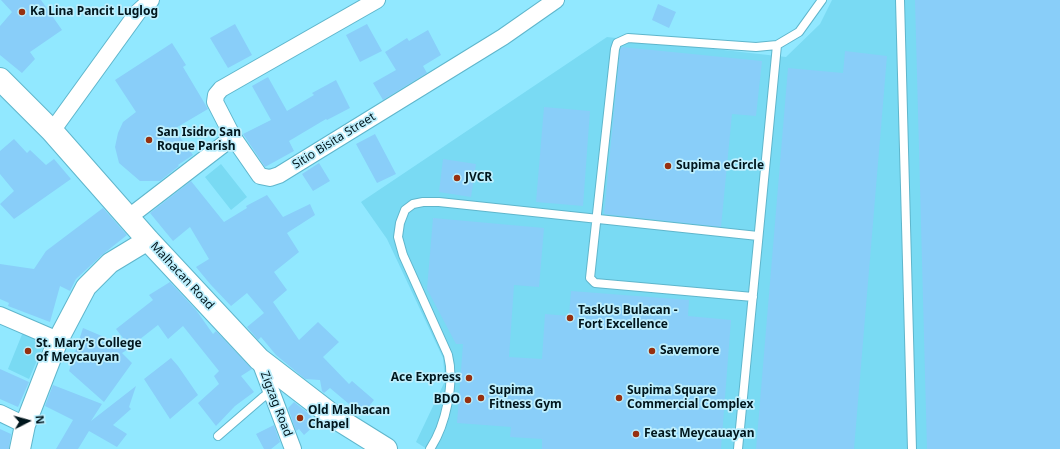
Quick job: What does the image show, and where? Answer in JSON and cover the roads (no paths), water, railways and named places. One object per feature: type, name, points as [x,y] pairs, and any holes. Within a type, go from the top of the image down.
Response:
[{"type":"main road","name":"Malhacan Road","points":[[0,79],[52,131],[148,240],[259,359],[332,416],[386,449]]},
{"type":"street","points":[[52,131],[138,12],[151,0]]},
{"type":"street","name":"Sitio Bisita Street","points":[[377,0],[221,89],[216,95],[215,102],[233,137],[260,176],[270,178],[279,174],[503,37],[556,0]]},
{"type":"street","points":[[129,217],[233,137]]},
{"type":"street","points":[[20,449],[25,425],[58,340],[86,287],[110,263],[148,240]]},
{"type":"street","points":[[0,315],[58,340]]},
{"type":"street","name":"Zigzag Road","points":[[259,359],[293,449]]},
{"type":"street","points":[[0,413],[25,425]]},
{"type":"lane","points":[[753,297],[594,283],[590,278],[614,49],[617,43],[628,38],[756,47],[777,45],[799,32],[822,0]]},
{"type":"lane","points":[[900,0],[912,449]]},
{"type":"lane","points":[[738,449],[777,45]]},
{"type":"lane","points":[[432,446],[447,408],[451,381],[451,366],[448,355],[403,255],[398,237],[400,223],[405,210],[413,204],[423,202],[439,202],[758,236]]},
{"type":"lane","points":[[218,436],[271,391]]},
{"type":"place","name":"Ka Lina Pancit Luglog","points":[[22,12]]},
{"type":"place","name":"San Isidro San Roque Parish","points":[[149,140]]},
{"type":"place","name":"Supima eCircle","points":[[668,166]]},
{"type":"place","name":"JVCR","points":[[457,178]]},
{"type":"place","name":"TaskUs Bulacan - Fort Excellence","points":[[570,318]]},
{"type":"place","name":"St. Mary's College of Meycauyan","points":[[28,351]]},
{"type":"place","name":"Savemore","points":[[652,351]]},
{"type":"place","name":"Ace Express","points":[[469,378]]},
{"type":"place","name":"Supima Fitness Gym","points":[[481,398]]},
{"type":"place","name":"Supima Square Commercial Complex","points":[[619,398]]},
{"type":"place","name":"BDO","points":[[468,400]]},
{"type":"place","name":"Old Malhacan Chapel","points":[[300,418]]},
{"type":"place","name":"Feast Meycauayan","points":[[636,434]]}]
